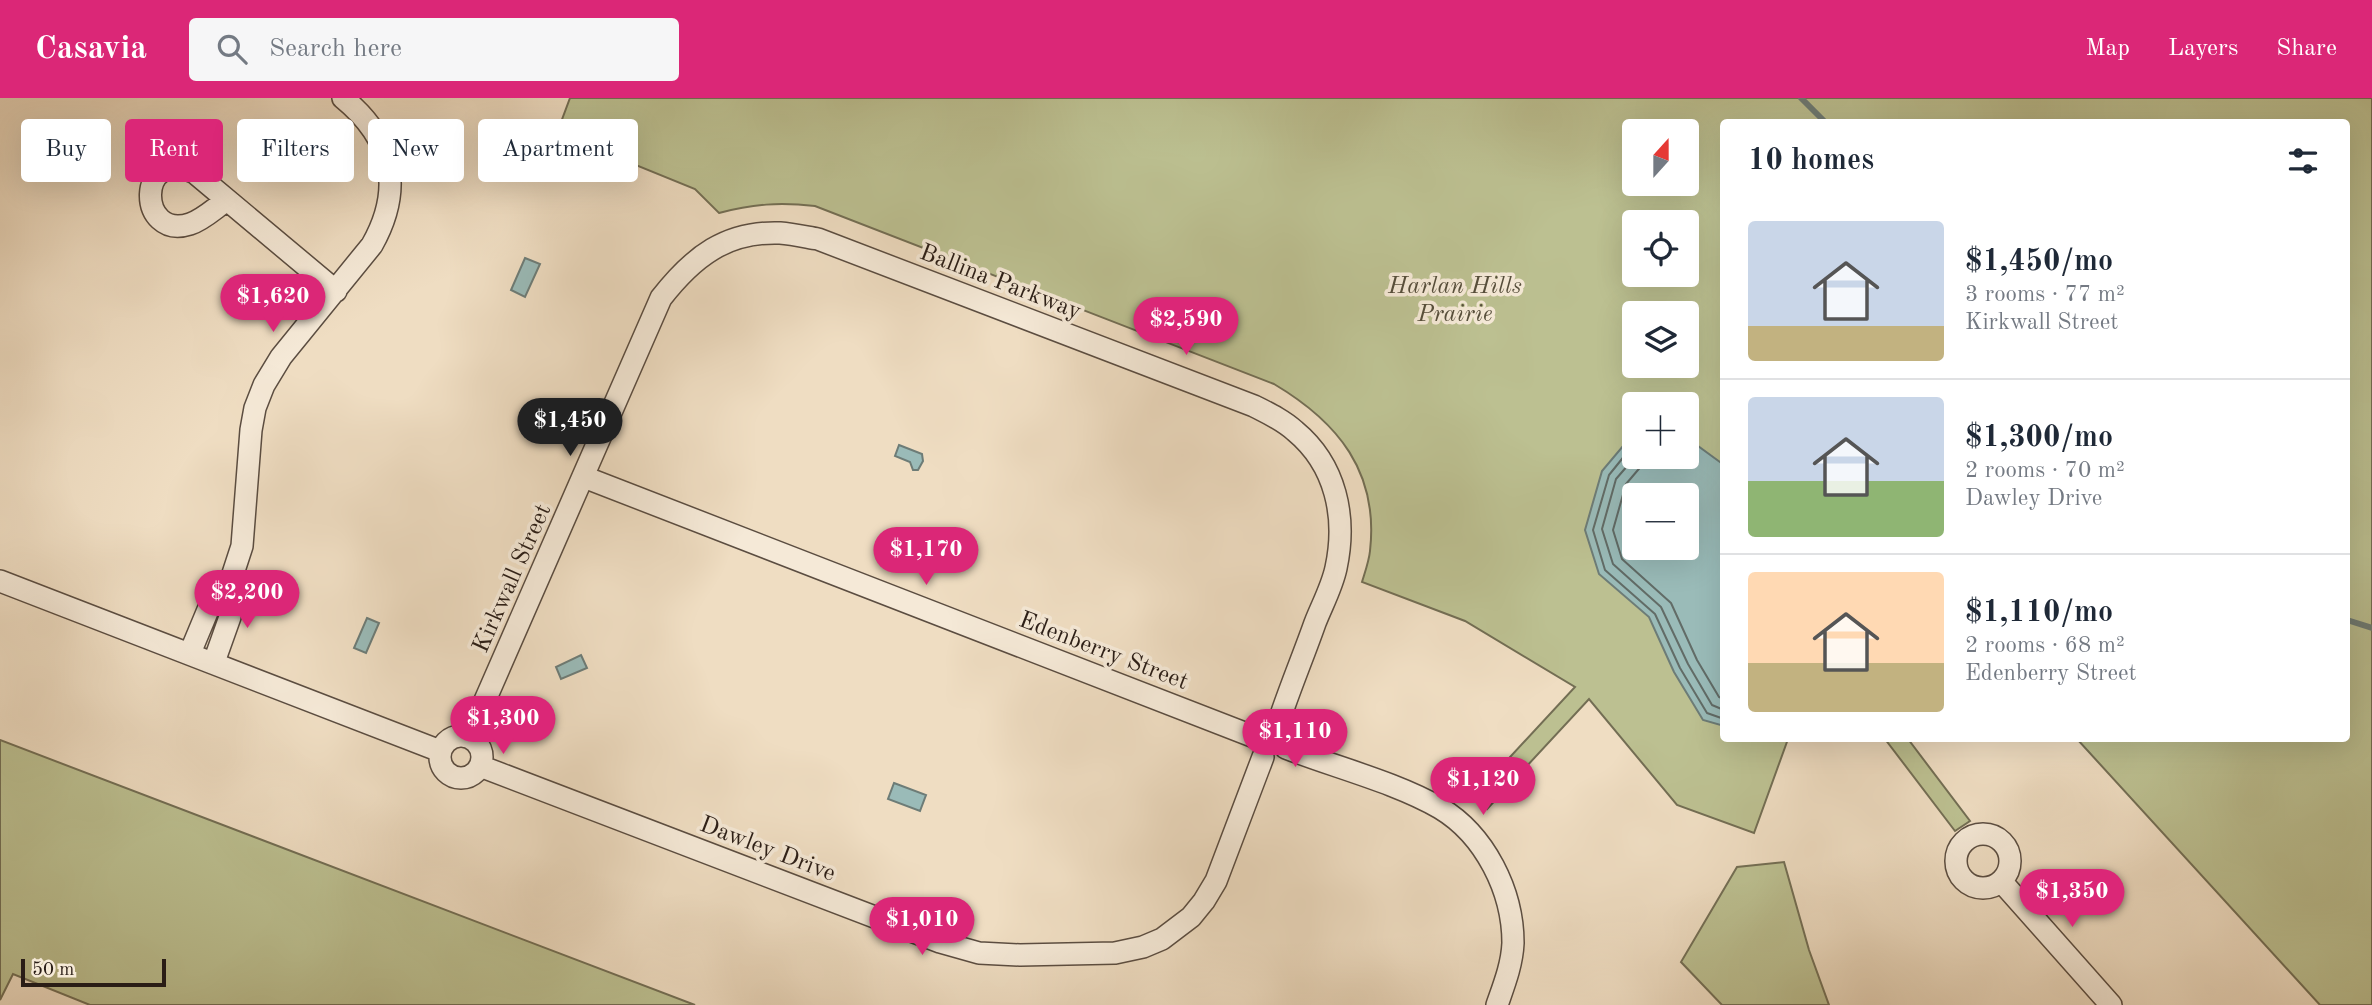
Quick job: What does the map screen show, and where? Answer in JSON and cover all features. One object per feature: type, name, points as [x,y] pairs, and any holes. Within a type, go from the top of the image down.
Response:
[{"type":"street","points":[[214,662],[230,617],[227,592],[242,546],[255,408],[264,385],[281,357],[372,245],[383,226],[390,203],[387,158],[379,138],[363,114],[343,98]]},
{"type":"street","points":[[227,200],[335,291]]},
{"type":"street","name":"Ballina Parkway","points":[[736,238],[779,233],[818,239],[1254,405],[1294,430],[1320,457],[1332,480],[1339,509],[1340,543],[1335,571],[1278,724]]},
{"type":"street","name":"Kirkwall Street","points":[[469,737],[662,298],[681,273],[702,254],[736,238]]},
{"type":"street","name":"Edenberry Street","points":[[584,477],[1252,736]]},
{"type":"street","points":[[0,581],[440,751]]},
{"type":"street","points":[[190,653],[210,605],[227,592]]},
{"type":"street","points":[[1262,724],[1278,724],[1285,732],[1286,748],[1273,758],[1263,757],[1255,751],[1252,736],[1262,724]]},
{"type":"street","points":[[469,737],[479,746],[482,759],[480,766],[470,776],[457,778],[441,765],[440,751],[452,738],[469,737]]},
{"type":"street","points":[[1286,748],[1413,795],[1441,809],[1469,832],[1489,858],[1502,886],[1510,914],[1513,945],[1507,977],[1497,1005]]},
{"type":"street","name":"Dawley Drive","points":[[480,766],[940,942],[979,953],[1020,955],[1115,953],[1143,947],[1175,931],[1204,901],[1216,881],[1263,757]]},
{"type":"street","points":[[2001,881],[2111,1005]]},
{"type":"green space","name":"Harlan Hills Prairie","points":[[570,98],[2372,98],[2372,1005],[2320,1005],[2080,742],[2350,742],[2350,119],[1720,119],[1720,742],[1787,742],[1754,833],[1677,805],[1589,699],[1487,809],[1473,797],[1575,687],[1465,621],[1362,582],[1369,555],[1371,523],[1368,497],[1360,473],[1335,433],[1317,415],[1274,384],[815,206],[766,205],[719,213],[695,189],[638,166],[638,119],[562,119]]},
{"type":"green space","points":[[0,740],[695,1005],[90,1005],[13,974],[0,1000]]},
{"type":"green space","points":[[1887,742],[1910,742],[1970,821],[1955,831]]},
{"type":"green space","points":[[1784,862],[1809,950],[1829,1005],[1722,1005],[1681,962],[1737,867]]},
{"type":"water","points":[[525,258],[540,264],[525,297],[511,290]]},
{"type":"water","points":[[899,445],[922,454],[923,461],[918,470],[913,470],[910,462],[895,456]]},
{"type":"water","points":[[1622,447],[1622,469],[1699,469],[1699,447],[1720,462],[1720,725],[1703,720],[1674,672],[1649,617],[1599,574],[1585,530],[1602,471]]},
{"type":"water","points":[[367,618],[379,623],[366,653],[354,648]]},
{"type":"water","points":[[581,655],[587,668],[561,679],[556,667]]},
{"type":"water","points":[[894,783],[926,795],[920,811],[888,799]]},
{"type":"waterway","points":[[1801,98],[1822,119]]},
{"type":"waterway","points":[[2350,621],[2372,628]]}]
